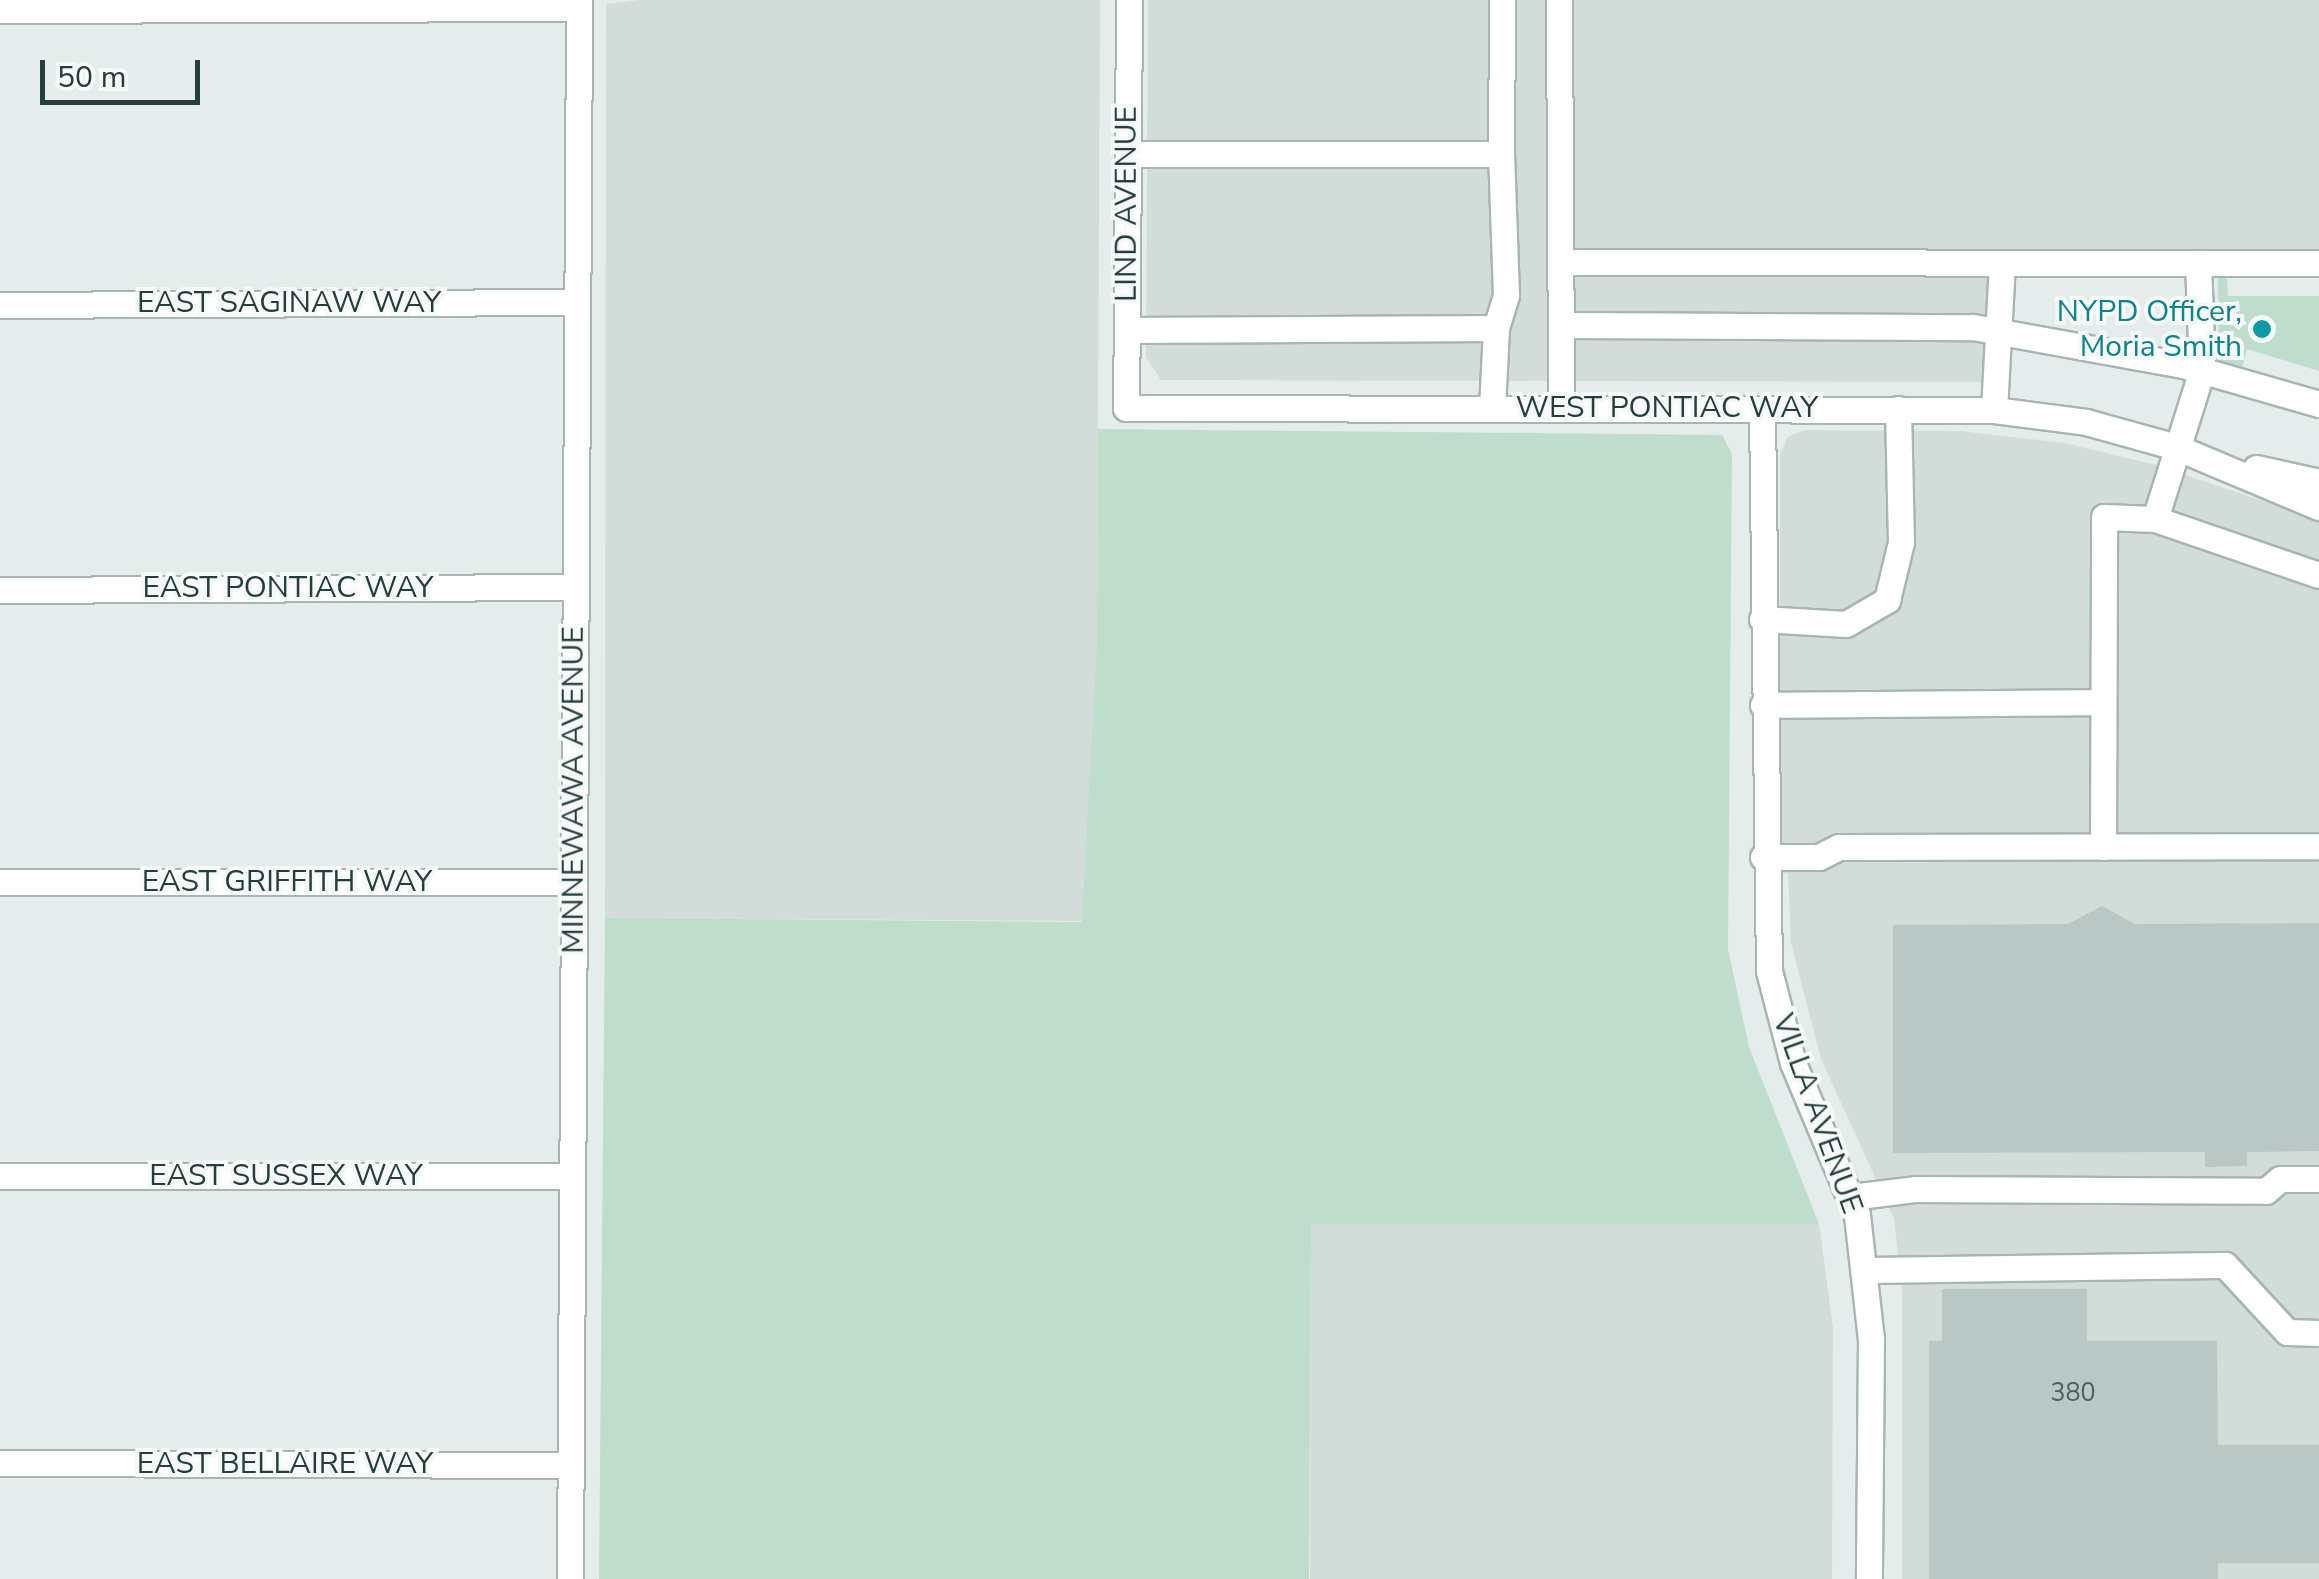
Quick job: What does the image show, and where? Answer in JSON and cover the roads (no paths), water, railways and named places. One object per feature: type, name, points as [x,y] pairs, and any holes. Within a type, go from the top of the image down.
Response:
[{"type":"street","name":"LIND AVENUE","points":[[1126,408],[1128,0]]},
{"type":"street","points":[[1492,408],[1496,328],[1506,295],[1502,0]]},
{"type":"street","points":[[1559,0],[1561,408]]},
{"type":"street","points":[[0,10],[579,4]]},
{"type":"street","name":"MINNEWAWA AVENUE","points":[[570,1579],[579,4]]},
{"type":"street","points":[[1128,154],[1502,154]]},
{"type":"street","points":[[1560,262],[2319,263]]},
{"type":"street","points":[[1994,410],[2002,263]]},
{"type":"street","points":[[2155,519],[2202,370],[2198,263]]},
{"type":"street","name":"EAST SAGINAW WAY","points":[[0,305],[577,302]]},
{"type":"street","points":[[1561,325],[1998,331],[2202,370],[2319,404]]},
{"type":"street","points":[[1127,330],[1496,328]]},
{"type":"street","name":"WEST PONTIAC WAY","points":[[1126,408],[1994,410],[2086,422],[2176,447],[2319,508]]},
{"type":"street","name":"VILLA AVENUE","points":[[1762,408],[1762,705],[1769,971],[1779,1018],[1851,1197],[1865,1270],[1869,1579]]},
{"type":"street","points":[[1762,619],[1846,624],[1888,600],[1901,542],[1898,409]]},
{"type":"street","name":"WEST PONTIAC WAY","points":[[2202,457],[2319,482]]},
{"type":"street","points":[[2102,847],[2104,517],[2155,519],[2319,575]]},
{"type":"street","name":"EAST PONTIAC WAY","points":[[0,590],[576,587]]},
{"type":"street","points":[[1762,705],[2103,702]]},
{"type":"street","points":[[1764,858],[1819,858],[1838,848],[2319,846]]},
{"type":"street","name":"EAST GRIFFITH WAY","points":[[0,882],[574,882]]},
{"type":"street","name":"EAST SUSSEX WAY","points":[[0,1176],[572,1176]]},
{"type":"street","points":[[1851,1197],[1915,1189],[2266,1192],[2280,1179],[2319,1179]]},
{"type":"street","points":[[1865,1270],[2226,1265],[2287,1332],[2319,1332]]},
{"type":"street","name":"EAST BELLAIRE WAY","points":[[0,1463],[569,1464]]},
{"type":"place","name":"NYPD Officer, Moria Smith","points":[[2262,329]]}]
